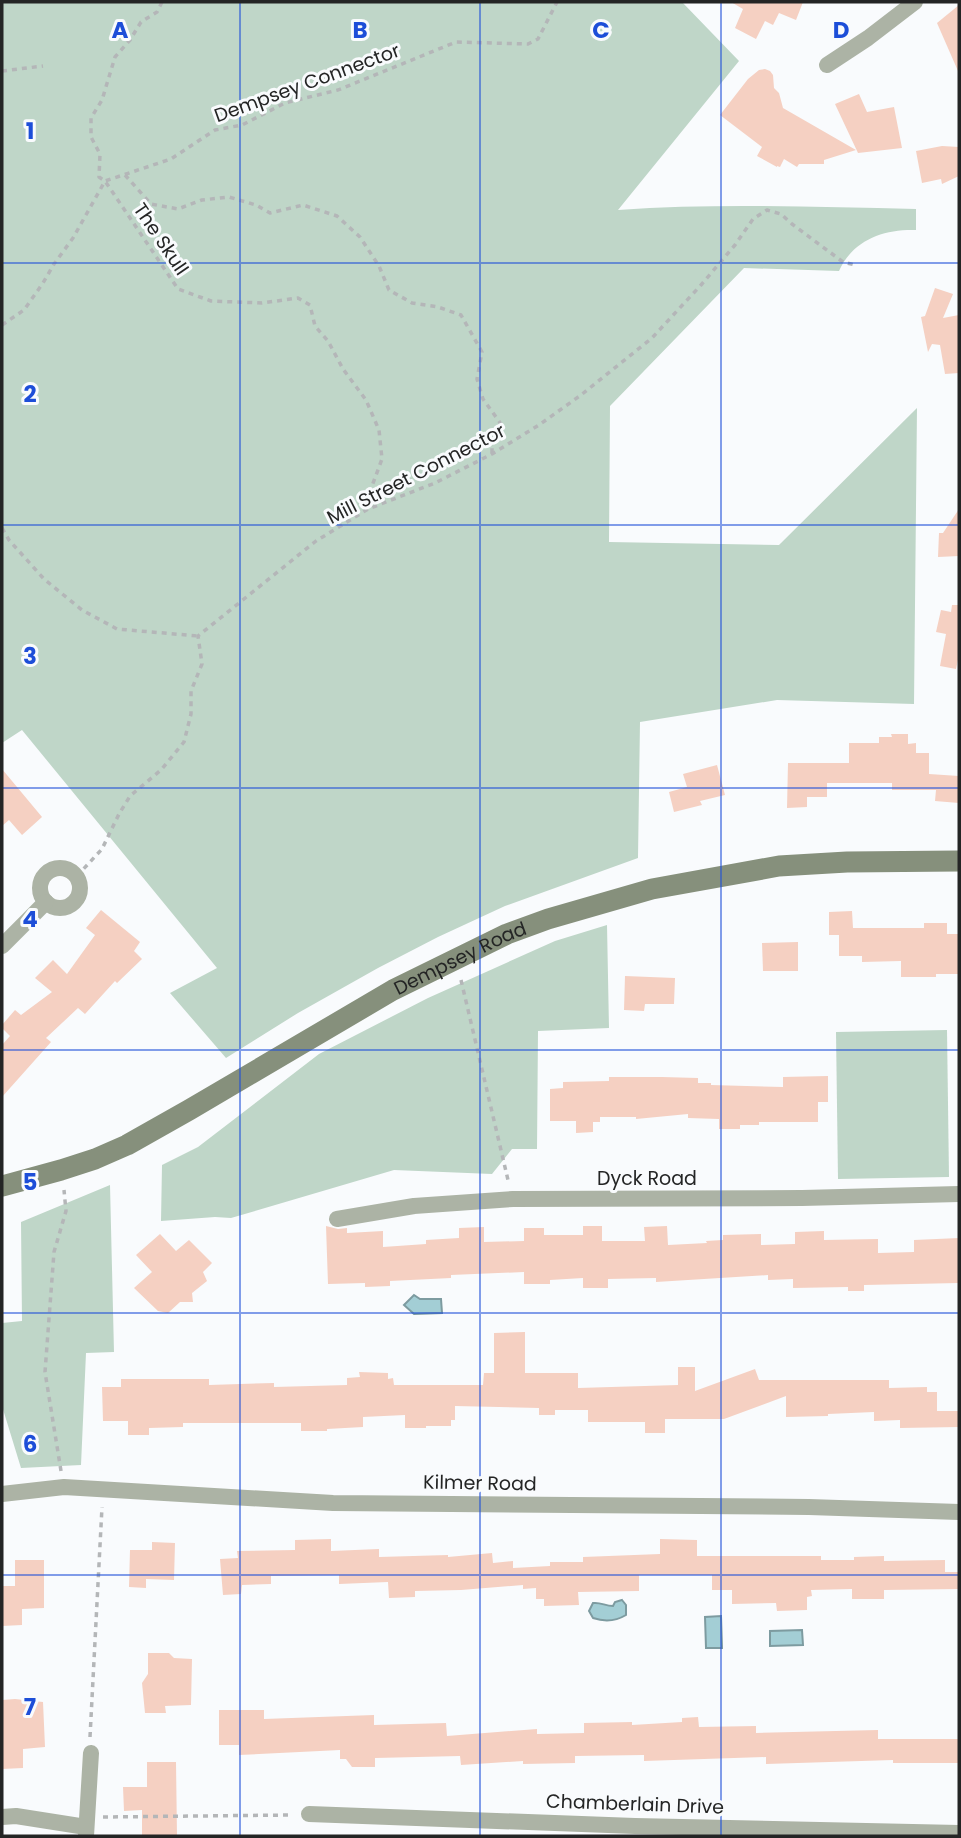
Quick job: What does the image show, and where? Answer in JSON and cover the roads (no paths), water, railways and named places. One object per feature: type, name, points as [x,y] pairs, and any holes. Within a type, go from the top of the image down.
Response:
[{"type":"street","points":[[827,65],[915,2]]},
{"type":"street","name":"Dempsey Road","points":[[2,1186],[95,1159],[127,1145],[393,990],[456,957],[548,919],[640,892],[779,866],[847,862],[959,861]]},
{"type":"street","points":[[60,867],[73,871],[80,882],[80,894],[72,905],[58,908],[46,902],[40,889],[48,871],[60,867]]},
{"type":"street","points":[[2,946],[46,902]]},
{"type":"street","name":"Dyck Road","points":[[337,1219],[414,1206],[513,1199],[802,1198],[959,1194]]},
{"type":"street","name":"Kilmer Road","points":[[2,1493],[64,1487],[333,1503],[809,1507],[959,1512]]},
{"type":"street","points":[[2,1817],[16,1816],[86,1831],[90,1753]]},
{"type":"street","name":"Chamberlain Drive","points":[[309,1814],[621,1826],[959,1833]]},
{"type":"water","points":[[414,1295],[420,1299],[441,1299],[442,1313],[414,1314],[404,1305]]},
{"type":"water","points":[[622,1600],[626,1605],[626,1615],[618,1619],[593,1618],[589,1611],[593,1603],[613,1606],[615,1602]]},
{"type":"water","points":[[721,1616],[722,1648],[706,1648],[705,1617]]},
{"type":"water","points":[[802,1630],[803,1645],[770,1646],[770,1631]]}]
